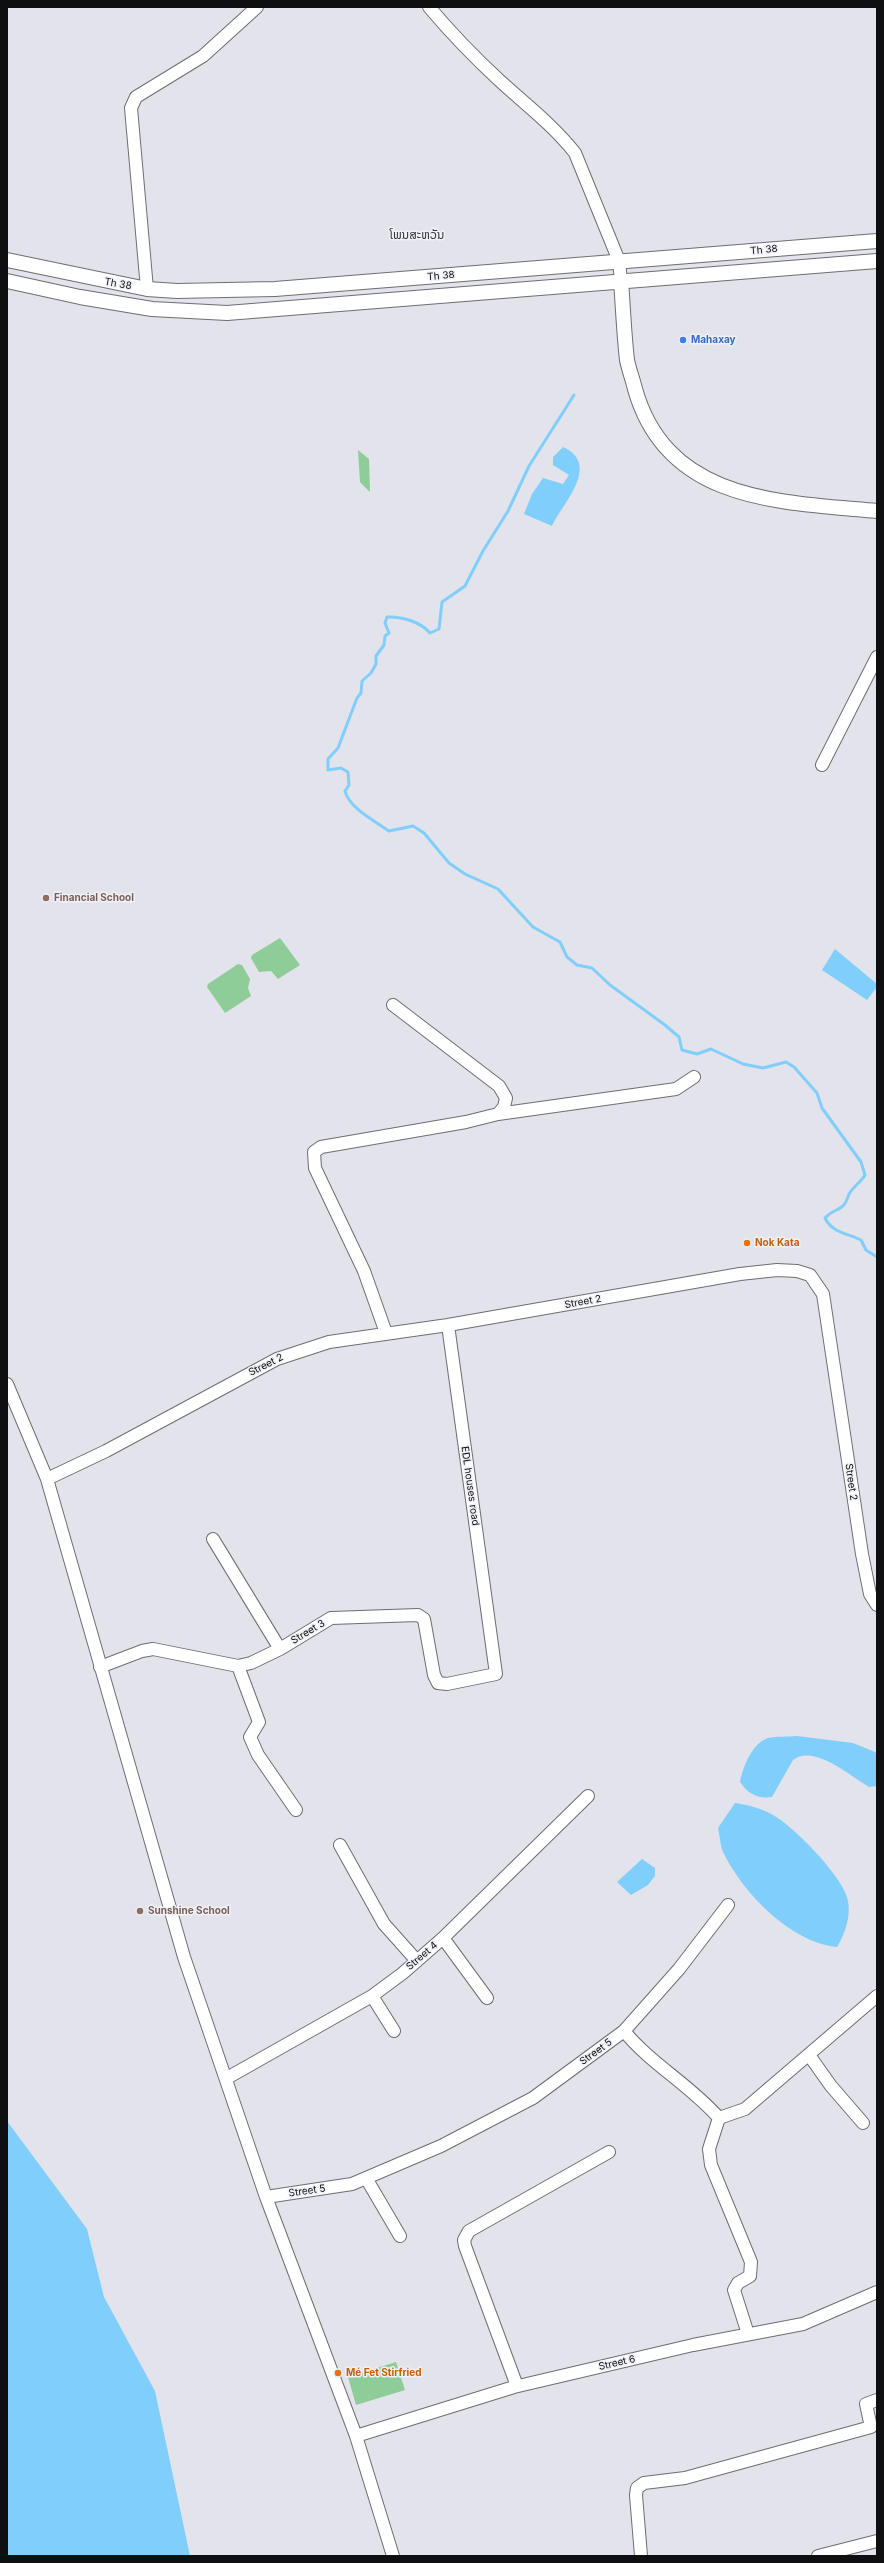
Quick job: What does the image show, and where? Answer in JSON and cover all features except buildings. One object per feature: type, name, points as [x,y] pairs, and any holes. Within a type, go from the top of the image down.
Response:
[{"type":"street","points":[[147,289],[131,108],[133,103],[141,94],[203,56],[257,7]]},
{"type":"street","points":[[429,7],[451,32],[499,80],[564,139],[575,153],[619,261],[627,361],[648,425],[661,445],[682,465],[712,481],[741,493],[781,501],[877,511]]},
{"type":"street","name":"Th 38","points":[[7,260],[147,289],[177,291],[275,289],[877,241]]},
{"type":"street","name":"Th 38","points":[[7,281],[80,297],[176,311],[227,313],[877,261]]},
{"type":"street","points":[[176,311],[177,291]]},
{"type":"street","points":[[822,765],[877,657]]},
{"type":"street","points":[[393,1005],[499,1086],[506,1098],[504,1107],[498,1114]]},
{"type":"street","points":[[386,1333],[364,1271],[316,1168],[314,1152],[321,1147],[466,1122],[498,1114],[676,1089],[694,1077]]},
{"type":"street","name":"Street 2","points":[[47,1478],[106,1451],[277,1359],[329,1342],[448,1325],[740,1274],[777,1270],[797,1271],[810,1275],[823,1294],[862,1554],[870,1594],[877,1605]]},
{"type":"street","name":"EDL houses road","points":[[448,1325],[496,1674]]},
{"type":"street","points":[[7,1384],[47,1478],[184,1957],[227,2078],[266,2197],[356,2436],[393,2556]]},
{"type":"street","points":[[213,1539],[280,1649]]},
{"type":"street","name":"Street 3","points":[[100,1667],[142,1651],[153,1649],[238,1666],[251,1663],[280,1649],[331,1618],[418,1615],[424,1619],[434,1676],[438,1682],[447,1684],[496,1674]]},
{"type":"street","points":[[238,1666],[259,1722],[250,1737],[258,1755],[296,1810]]},
{"type":"street","name":"Street 4","points":[[227,2078],[372,1996],[417,1961],[443,1938],[588,1796]]},
{"type":"street","points":[[340,1845],[384,1924],[417,1961]]},
{"type":"street","name":"Street 5","points":[[266,2197],[352,2184],[441,2146],[533,2098],[624,2031],[679,1969],[728,1906]]},
{"type":"street","points":[[443,1938],[487,1998]]},
{"type":"street","points":[[372,1996],[394,2031]]},
{"type":"street","points":[[719,2118],[745,2109],[877,1996]]},
{"type":"street","points":[[624,2031],[634,2044],[701,2097],[719,2118]]},
{"type":"street","points":[[809,2055],[831,2086],[863,2123]]},
{"type":"street","points":[[719,2118],[709,2149],[711,2166],[751,2262],[750,2276],[738,2283],[734,2290],[748,2334]]},
{"type":"street","points":[[517,2386],[464,2240],[469,2231],[609,2152]]},
{"type":"street","points":[[366,2178],[400,2236]]},
{"type":"street","name":"Street 6","points":[[356,2436],[517,2386],[748,2334],[803,2324],[877,2292]]},
{"type":"street","points":[[642,2556],[636,2495],[638,2488],[644,2483],[685,2478],[871,2428],[866,2404],[877,2400]]},
{"type":"street","points":[[818,2556],[877,2540]]},
{"type":"green space","points":[[358,450],[369,459],[370,492],[360,482]]},
{"type":"green space","points":[[280,938],[300,965],[278,979],[271,971],[259,972],[251,958],[252,955]]},
{"type":"green space","points":[[238,964],[242,965],[250,979],[248,988],[251,996],[225,1013],[207,987],[208,984]]},
{"type":"green space","points":[[396,2362],[405,2390],[356,2405],[348,2377]]},
{"type":"water","points":[[563,447],[574,455],[579,464],[579,474],[576,485],[552,526],[524,514],[532,494],[543,478],[563,484],[569,475],[553,465],[553,457]]},
{"type":"water","points":[[835,949],[877,984],[877,987],[867,1000],[822,970]]},
{"type":"water","points":[[797,1736],[853,1743],[875,1752],[877,1754],[877,1786],[869,1787],[832,1763],[811,1756],[802,1756],[793,1760],[772,1797],[754,1795],[746,1790],[740,1782],[741,1776],[749,1756],[757,1745],[768,1738]]},
{"type":"water","points":[[735,1803],[759,1809],[782,1821],[793,1830],[828,1866],[844,1891],[849,1907],[847,1925],[837,1947],[819,1943],[802,1936],[786,1926],[755,1899],[732,1868],[723,1852],[718,1828]]},
{"type":"water","points":[[642,1859],[655,1868],[655,1876],[648,1885],[631,1895],[617,1882]]},
{"type":"water","points":[[7,2121],[87,2229],[104,2297],[155,2391],[190,2556],[7,2556]]},
{"type":"waterway","points":[[574,395],[529,466],[508,511],[483,551],[465,586],[442,602],[439,629],[430,633],[410,620],[387,617],[385,623],[389,633],[385,636],[384,645],[376,656],[376,664],[371,673],[362,681],[361,693],[357,698],[338,748],[328,759],[328,770],[341,768],[348,772],[349,785],[345,791],[347,797],[363,814],[389,831],[413,826],[424,833],[449,863],[465,874],[498,889],[533,927],[560,942],[567,957],[577,965],[592,968],[610,985],[665,1025],[679,1037],[682,1050],[697,1054],[711,1049],[743,1064],[763,1068],[786,1062],[794,1067],[817,1093],[822,1108],[861,1162],[865,1175],[851,1191],[843,1206],[825,1218],[836,1230],[861,1240],[866,1250],[877,1257]]},
{"type":"place","name":"Mahaxay","points":[[683,340]]},
{"type":"place","name":"Financial School","points":[[46,898]]},
{"type":"place","name":"Nok Kata","points":[[747,1243]]},
{"type":"place","name":"Sunshine School","points":[[140,1911]]},
{"type":"place","name":"Mé Fet Stirfried","points":[[338,2373]]},
{"type":"district","name":"ໂພນສະຫວັນ","points":[[417,235]]}]
